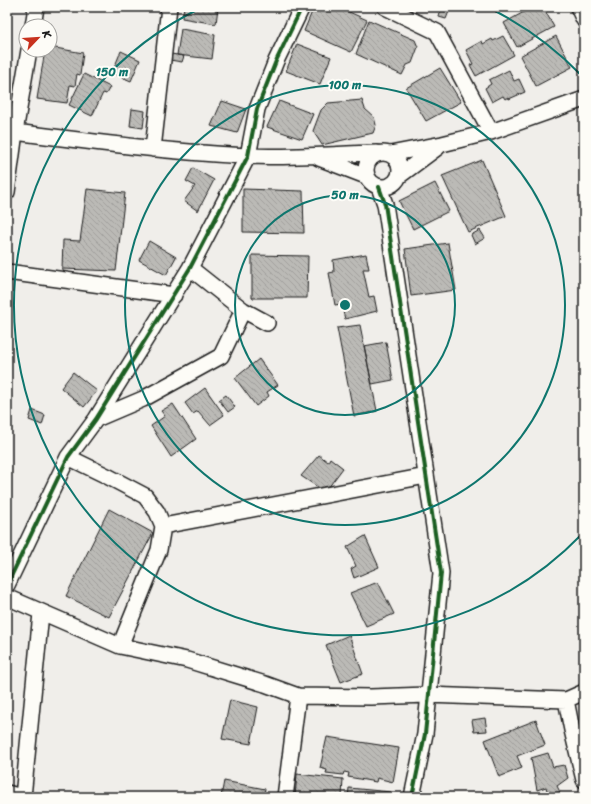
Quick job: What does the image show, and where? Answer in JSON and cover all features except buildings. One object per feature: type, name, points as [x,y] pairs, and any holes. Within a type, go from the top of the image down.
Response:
[{"type":"street","points":[[34,18],[36,7]]},
{"type":"street","points":[[153,149],[169,7]]},
{"type":"street","points":[[7,585],[68,457],[96,419],[190,268],[248,156],[257,109],[276,61],[302,7]]},
{"type":"street","points":[[385,7],[437,32],[491,132]]},
{"type":"street","points":[[578,7],[584,20]]},
{"type":"street","points":[[7,192],[11,131],[27,58]]},
{"type":"street","points":[[366,176],[365,167],[367,161],[372,156],[442,144],[491,132],[584,99]]},
{"type":"street","points":[[11,131],[153,149],[248,156],[384,153],[395,157],[399,163],[399,176]]},
{"type":"street","points":[[312,155],[366,176],[373,184],[379,187],[385,187],[391,185],[399,176],[442,144]]},
{"type":"street","points":[[379,187],[385,204],[441,574],[425,734],[412,797]]},
{"type":"street","points":[[190,268],[243,310],[267,323]]},
{"type":"street","points":[[7,272],[174,294]]},
{"type":"street","points":[[96,419],[143,400],[221,356],[243,310]]},
{"type":"street","points":[[68,457],[145,496],[157,512],[163,526],[159,550],[120,646]]},
{"type":"street","points":[[163,526],[426,476]]},
{"type":"street","points":[[7,597],[120,646],[187,660],[265,684],[298,696],[428,695],[566,700],[584,692]]},
{"type":"street","points":[[7,794],[22,797],[41,613]]},
{"type":"street","points":[[285,797],[298,696]]},
{"type":"street","points":[[566,700],[584,780]]},
{"type":"cycle path","points":[[7,585],[68,457],[96,419],[190,268],[248,156],[257,109],[276,61],[302,7]]},
{"type":"cycle path","points":[[379,187],[385,204],[441,573],[425,734],[412,797]]}]
